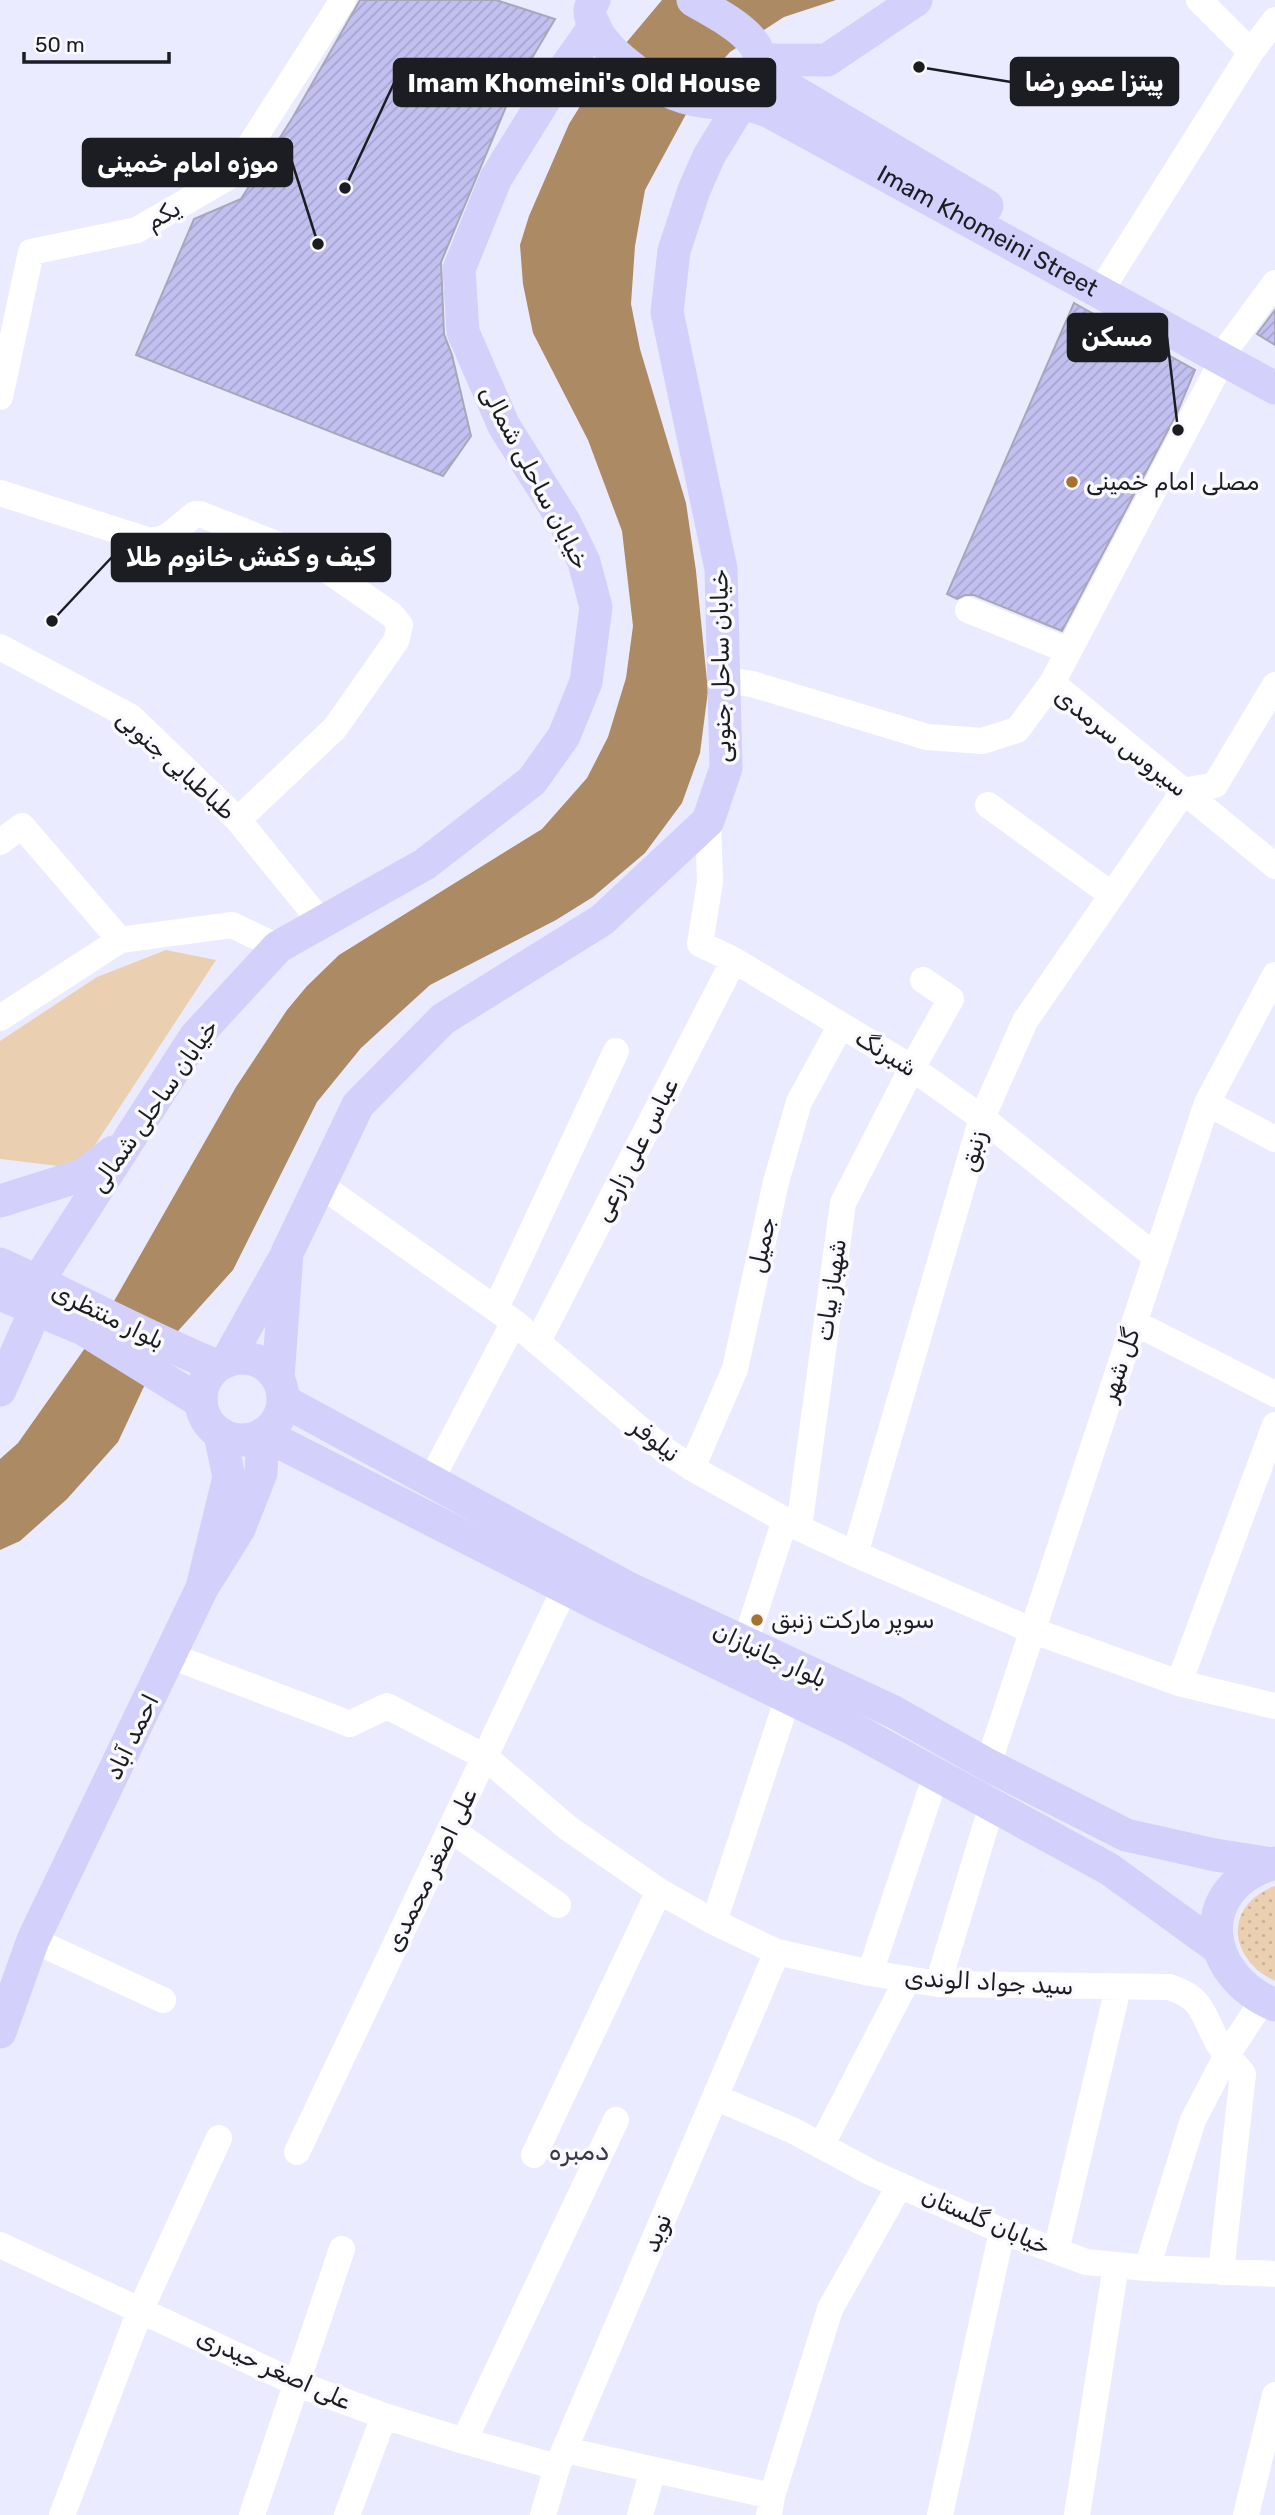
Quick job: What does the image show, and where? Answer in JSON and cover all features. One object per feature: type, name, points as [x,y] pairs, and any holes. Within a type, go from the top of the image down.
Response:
[{"type":"main road","name":"Imam Khomeini Street","points":[[693,0],[742,32],[785,86],[1226,351],[1275,388]]},
{"type":"main road","points":[[833,115],[825,99],[824,70],[832,55],[916,0]]},
{"type":"main road","points":[[592,16],[614,54],[674,94],[719,103],[738,101]]},
{"type":"main road","name":"خیابان ساحلی شمالی","points":[[0,1390],[37,1295],[126,1142],[195,1037],[278,947],[425,864],[532,781],[564,736],[586,682],[596,607],[584,562],[565,523],[505,426],[463,332],[459,269],[496,178],[558,78],[592,16]]},
{"type":"main road","points":[[757,53],[820,44],[832,55]]},
{"type":"main road","name":"خیابان ساحل جنوبی","points":[[281,1390],[287,1253],[358,1105],[443,1018],[601,920],[709,821],[726,768],[721,569],[667,312],[674,251],[694,190],[738,101],[752,82],[757,53]]},
{"type":"main road","points":[[697,100],[709,156]]},
{"type":"main road","name":"Imam Khomeini Street","points":[[738,101],[768,111],[1226,351],[1275,370]]},
{"type":"main road","points":[[0,1201],[83,1175],[126,1142]]},
{"type":"main road","points":[[222,1363],[251,1359],[262,1363],[281,1390],[281,1414],[274,1426],[263,1434],[241,1440],[220,1434],[210,1425],[201,1402],[205,1382],[222,1363],[287,1253]]},
{"type":"main road","name":"بلوار منتظری","points":[[0,1264],[37,1295],[89,1318],[164,1360],[201,1402]]},
{"type":"main road","name":"بلوار منتظری","points":[[0,1294],[37,1295]]},
{"type":"main road","name":"بلوار منتظری","points":[[164,1360],[222,1363]]},
{"type":"main road","name":"بلوار جانبازان","points":[[281,1390],[431,1480],[628,1588],[894,1713],[988,1765],[1126,1835],[1215,1855],[1274,1863]]},
{"type":"main road","name":"احمد آباد","points":[[0,2032],[33,1940],[202,1588],[229,1477],[220,1434]]},
{"type":"main road","points":[[202,1588],[239,1529],[261,1473],[263,1434]]},
{"type":"main road","name":"بلوار جانبازان","points":[[263,1434],[565,1588],[853,1729],[1109,1870],[1218,1948]]},
{"type":"main road","points":[[1269,2002],[1244,1987],[1233,1976],[1218,1948],[1216,1932],[1217,1916],[1232,1888],[1244,1877],[1274,1863]]},
{"type":"street","name":"یکم","points":[[0,397],[31,252],[137,229],[230,176],[343,0]]},
{"type":"street","points":[[1199,0],[1251,52]]},
{"type":"street","points":[[1108,279],[1251,52],[1275,20]]},
{"type":"street","points":[[1052,683],[1226,351],[1275,283]]},
{"type":"street","points":[[0,493],[146,540],[163,540],[195,514],[200,514],[307,556],[393,615],[400,625],[396,641],[335,728],[238,820]]},
{"type":"street","points":[[968,610],[1069,651]]},
{"type":"street","name":"طباطبایی جنوبی","points":[[0,647],[131,718],[238,820],[321,922]]},
{"type":"street","name":"سیروس سرمدی","points":[[723,680],[752,684],[927,737],[982,741],[1017,730],[1052,683],[1275,866]]},
{"type":"street","points":[[1184,791],[1215,785],[1275,685]]},
{"type":"street","name":"زنبق","points":[[855,1554],[982,1118],[1025,1021],[1184,791]]},
{"type":"street","points":[[988,805],[1112,895]]},
{"type":"street","name":"شبرنگ","points":[[709,821],[710,882],[700,944],[734,960],[912,1068],[982,1118],[1156,1258]]},
{"type":"street","points":[[0,842],[22,826],[120,940]]},
{"type":"street","points":[[0,1018],[120,940],[232,925],[278,947]]},
{"type":"street","name":"عباس علی زارعی","points":[[538,1341],[734,960]]},
{"type":"street","name":"گل شهر","points":[[988,1765],[1207,1103],[1275,975]]},
{"type":"street","name":"شهباز بیات","points":[[745,1643],[792,1524],[843,1203],[912,1068],[951,999],[923,980]]},
{"type":"street","name":"جمیل","points":[[692,1468],[735,1369],[776,1182],[799,1102],[841,1025]]},
{"type":"street","points":[[431,1480],[505,1315],[615,1051]]},
{"type":"street","points":[[1207,1103],[1275,1139]]},
{"type":"street","name":"نیلوفر","points":[[320,1184],[505,1315],[634,1425],[692,1468],[792,1524],[1031,1630],[1179,1683],[1275,1706]]},
{"type":"street","points":[[1135,1323],[1275,1394]]},
{"type":"street","points":[[1179,1683],[1275,1426]]},
{"type":"street","name":"علی اصغر محمدی","points":[[297,2152],[565,1588]]},
{"type":"street","name":"سید جواد الوندی","points":[[171,1656],[350,1724],[387,1706],[485,1757],[568,1828],[659,1891],[714,1922],[777,1952],[870,1973],[937,1984],[1169,1987],[1188,1993],[1200,2008],[1227,2055]]},
{"type":"street","points":[[714,1922],[788,1697]]},
{"type":"street","points":[[870,1973],[936,1774]]},
{"type":"street","points":[[937,1984],[992,1805]]},
{"type":"street","points":[[450,1829],[558,1905]]},
{"type":"street","points":[[534,2155],[659,1891]]},
{"type":"street","points":[[33,1940],[163,2000]]},
{"type":"street","name":"نوید","points":[[543,2515],[561,2458],[777,1952]]},
{"type":"street","points":[[821,2146],[907,1980]]},
{"type":"street","points":[[1056,2251],[1118,1988]]},
{"type":"street","points":[[1147,2268],[1193,2120],[1227,2055],[1269,2002]]},
{"type":"street","points":[[1221,2272],[1243,2074],[1227,2055]]},
{"type":"street","name":"خیابان گلستان","points":[[715,2097],[794,2131],[870,2172],[1002,2231],[1086,2262],[1147,2268],[1275,2274]]},
{"type":"street","points":[[464,2441],[616,2120]]},
{"type":"street","points":[[62,2515],[140,2311],[219,2138]]},
{"type":"street","points":[[770,2505],[830,2309],[900,2185]]},
{"type":"street","points":[[940,2515],[1002,2231]]},
{"type":"street","name":"علی اصغر حیدری","points":[[0,2245],[298,2384],[384,2416],[464,2441],[653,2470],[770,2505]]},
{"type":"street","points":[[252,2515],[342,2249]]},
{"type":"street","points":[[1077,2515],[1116,2265]]},
{"type":"street","points":[[1246,2515],[1275,2395]]},
{"type":"street","points":[[348,2515],[384,2416]]},
{"type":"street","points":[[640,2515],[653,2470]]},
{"type":"shaded area","points":[[662,0],[836,0],[784,17],[730,52],[704,81],[645,190],[635,246],[631,304],[640,349],[686,503],[708,691],[700,753],[682,803],[645,853],[593,897],[556,920],[430,985],[361,1048],[317,1102],[233,1270],[169,1341],[154,1365],[118,1442],[67,1499],[20,1541],[0,1550],[0,1459],[18,1443],[97,1331],[236,1087],[287,1010],[339,955],[542,829],[587,778],[608,737],[626,678],[633,626],[622,531],[588,440],[533,333],[523,284],[520,245],[529,216],[569,124],[600,74]]},
{"type":"shaded area","points":[[166,950],[216,960],[95,1145],[77,1164],[58,1166],[0,1159],[0,1041],[97,977]]},
{"type":"shaded area","points":[[1275,1886],[1275,1981],[1248,1960],[1238,1932],[1246,1906],[1258,1895]]},
{"type":"building","points":[[360,0],[496,0],[555,19],[513,90],[441,262],[444,334],[452,355],[471,436],[443,476],[136,355],[194,219],[241,199],[293,117]]},
{"type":"building","name":"مصلی امام خمینی","points":[[1074,303],[1195,370],[1177,413],[1062,631],[974,595],[957,599],[947,594]]},
{"type":"building","points":[[1275,310],[1275,345],[1257,334]]},
{"type":"place","name":"پیتزا عمو رضا","points":[[919,67]]},
{"type":"place","name":"Imam Khomeini's Old House","points":[[345,188]]},
{"type":"place","name":"موزه امام خمینی","points":[[318,244]]},
{"type":"place","name":"مسکن","points":[[1178,430]]},
{"type":"place","name":"مصلی امام خمینی","points":[[1072,482]]},
{"type":"place","name":"کیف و کفش خانوم طلا","points":[[52,621]]},
{"type":"place","name":"سوپر مارکت زنبق","points":[[757,1620]]},
{"type":"district","name":"دمبره","points":[[579,2151]]}]
